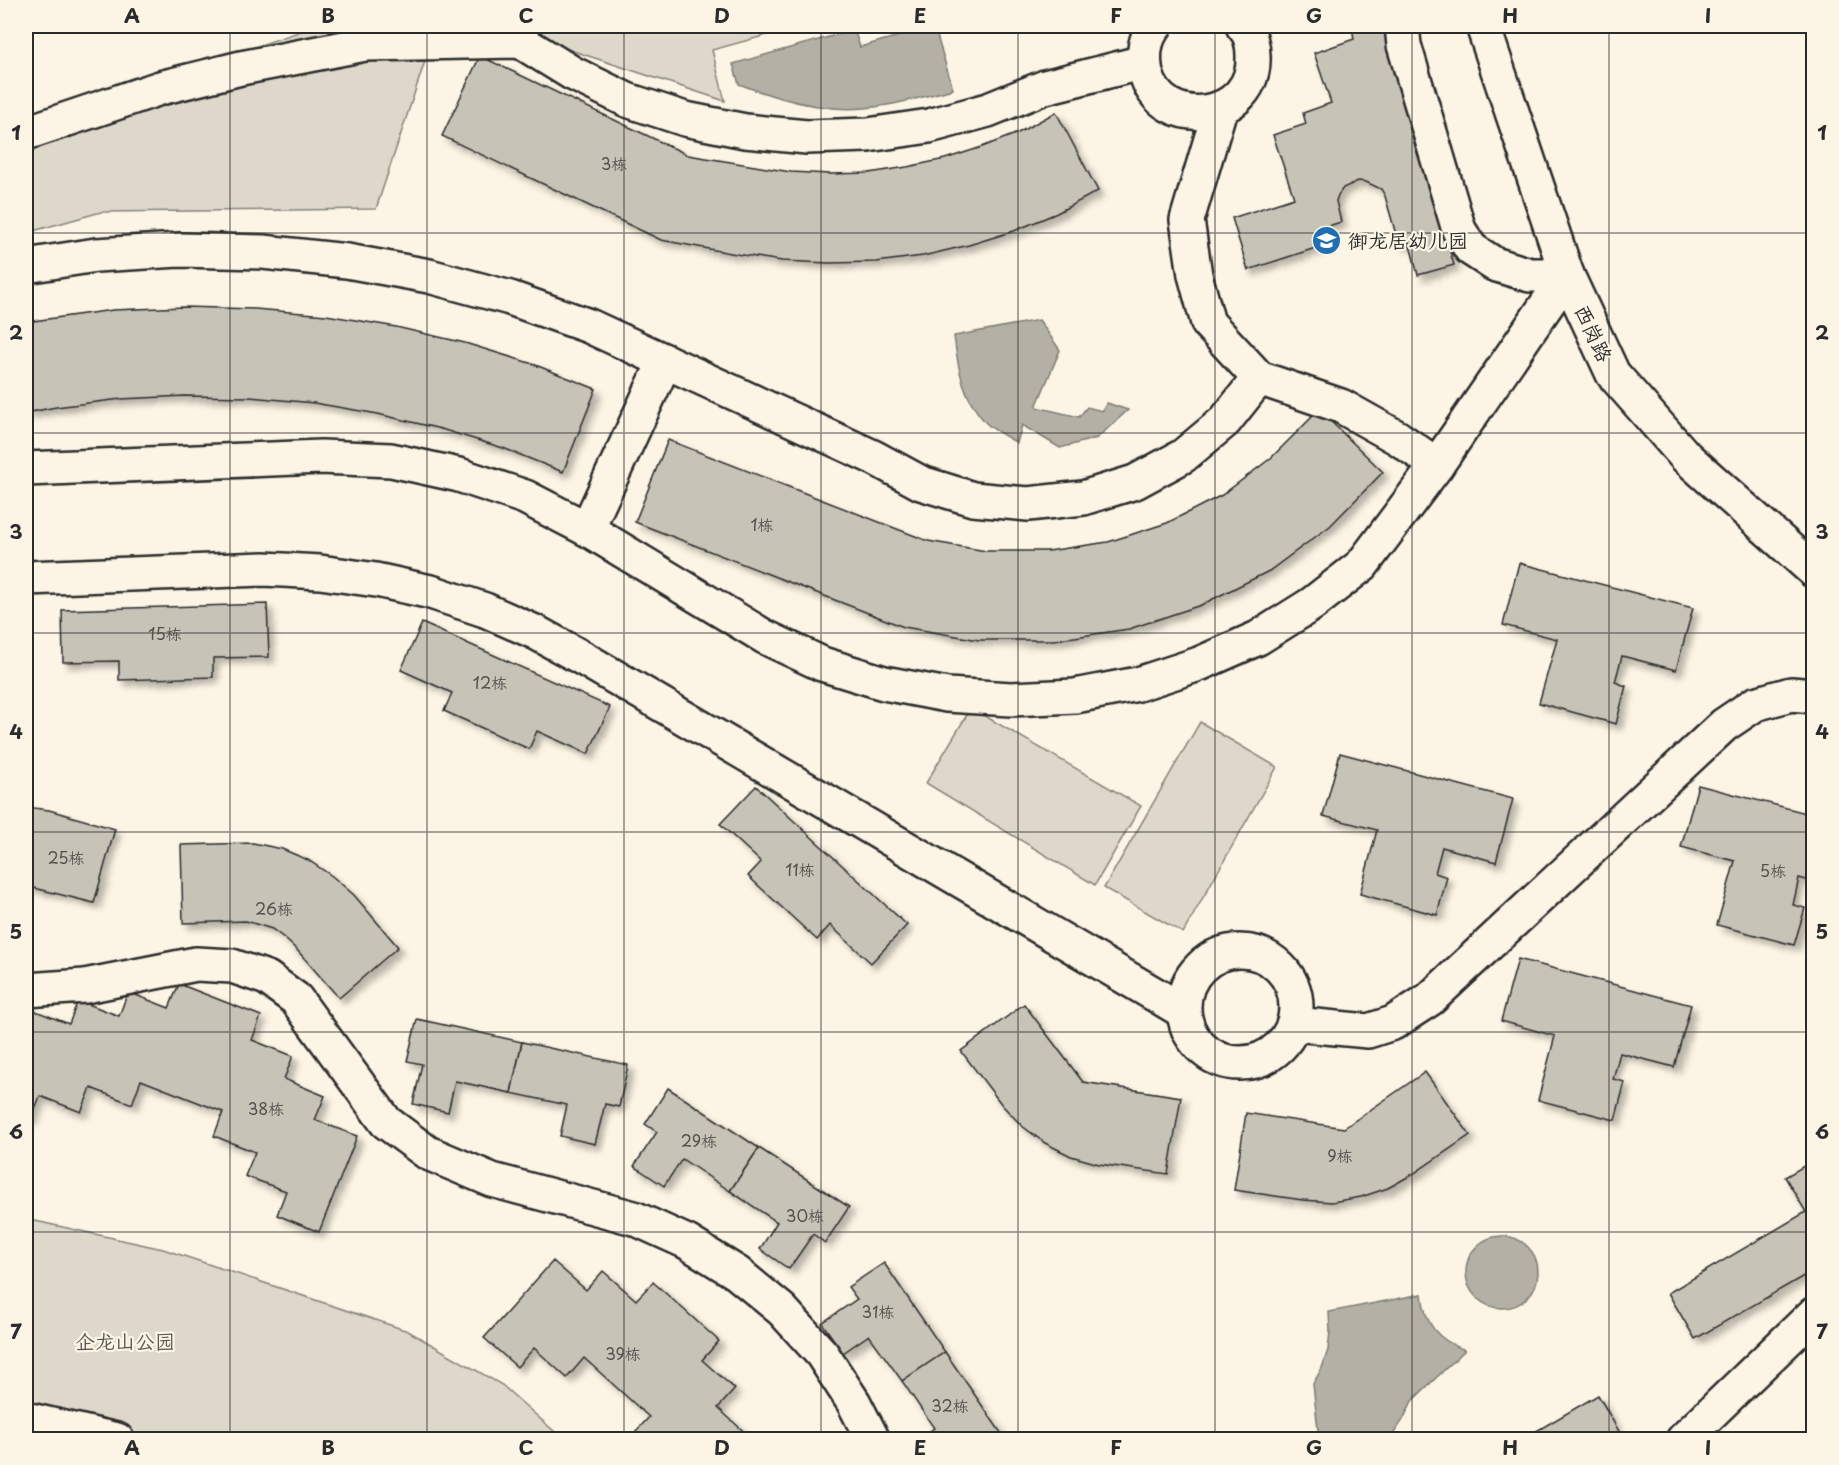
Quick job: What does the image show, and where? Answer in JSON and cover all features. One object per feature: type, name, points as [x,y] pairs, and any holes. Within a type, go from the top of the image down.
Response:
[{"type":"street","points":[[1155,26],[1145,45],[1144,62],[1148,79],[1156,94],[1170,105],[1185,112],[1203,113],[1220,109],[1236,99],[1248,84],[1254,66],[1253,47],[1243,26]]},
{"type":"street","points":[[1402,26],[1404,45],[1459,230],[1471,249],[1494,264],[1530,275],[1567,275]]},
{"type":"street","name":"西岗路","points":[[1483,26],[1567,275],[1612,374],[1686,458],[1814,571]]},
{"type":"street","points":[[26,133],[160,88],[242,68],[365,44],[520,41],[572,73],[627,100],[685,119],[745,131],[807,137],[868,135],[929,126],[988,110],[1045,87],[1144,62]]},
{"type":"street","points":[[1220,109],[1187,220],[1193,264],[1208,323],[1259,378],[1341,406],[1398,438],[1437,465]]},
{"type":"street","points":[[26,266],[96,255],[180,250],[263,252],[347,261],[429,276],[510,298],[589,326],[873,457],[921,483],[974,499],[1028,504],[1083,498],[1135,482],[1183,456],[1225,421],[1259,378]]},
{"type":"street","points":[[26,469],[321,457],[391,460],[459,475],[525,497],[587,529],[765,637],[822,664],[884,683],[947,695],[1011,699],[1075,696],[1138,684],[1199,664],[1258,638],[1312,604],[1362,565],[1437,465],[1567,275]]},
{"type":"street","points":[[587,529],[665,361]]},
{"type":"street","points":[[26,578],[264,569],[320,572],[387,582],[431,592],[485,610],[537,633],[586,660],[1183,1011]]},
{"type":"street","points":[[1294,1024],[1368,1031],[1393,1023],[1430,999],[1724,725],[1755,704],[1791,694],[1814,696]]},
{"type":"street","points":[[1224,952],[1258,953],[1274,962],[1284,972],[1293,989],[1296,1004],[1294,1024],[1290,1034],[1277,1050],[1251,1062],[1231,1064],[1211,1057],[1201,1049],[1189,1033],[1183,1011],[1185,992],[1192,976],[1205,962],[1224,952]]},
{"type":"street","points":[[26,990],[86,986],[196,964],[232,966],[267,978],[296,999],[386,1122],[428,1153],[492,1180],[633,1218],[687,1242],[737,1273],[782,1310],[822,1354],[854,1403],[873,1440]]},
{"type":"street","points":[[1683,1440],[1814,1314]]},
{"type":"street","points":[[26,1419],[117,1440]]},
{"type":"green space","points":[[316,26],[800,26],[712,50],[725,101],[519,33],[432,40],[376,209],[101,212],[26,233],[26,125]]},
{"type":"green space","points":[[971,708],[1141,806],[1095,885],[926,783]]},
{"type":"green space","points":[[1200,722],[1277,767],[1183,933],[1104,888]]},
{"type":"green space","name":"企龙山公园","points":[[26,1219],[163,1249],[408,1331],[502,1385],[563,1439],[26,1440]]},
{"type":"shaded area","points":[[934,26],[953,89],[894,104],[848,109],[809,105],[739,84],[733,64],[854,30],[860,47]]},
{"type":"shaded area","points":[[1039,320],[1060,350],[1036,407],[1079,417],[1087,407],[1102,411],[1107,403],[1128,410],[1097,438],[1060,448],[1022,425],[1017,443],[989,426],[972,404],[957,360],[954,336]]},
{"type":"shaded area","points":[[1509,1236],[1528,1246],[1536,1258],[1538,1272],[1536,1286],[1528,1298],[1516,1306],[1495,1308],[1476,1298],[1468,1286],[1466,1265],[1476,1246],[1488,1238]]},
{"type":"shaded area","points":[[1422,1294],[1426,1314],[1434,1329],[1446,1341],[1465,1350],[1412,1401],[1390,1439],[1319,1439],[1313,1384],[1328,1350],[1329,1312]]},
{"type":"building","points":[[1355,26],[1384,26],[1454,265],[1418,275],[1409,242],[1399,245],[1381,189],[1358,181],[1343,188],[1338,195],[1336,201],[1341,222],[1325,227],[1331,243],[1248,270],[1232,218],[1294,198],[1273,135],[1306,124],[1303,113],[1331,103],[1314,53],[1354,39]]},
{"type":"building","points":[[480,56],[688,155],[791,172],[869,173],[945,159],[1018,133],[1056,112],[1098,191],[1057,213],[1014,231],[923,256],[876,262],[782,261],[661,240],[442,136]]},
{"type":"building","points":[[184,307],[255,309],[326,315],[396,327],[465,343],[533,364],[596,389],[563,472],[503,448],[441,429],[378,414],[314,403],[250,397],[185,396],[121,399],[26,413],[26,322],[113,310]]},
{"type":"building","points":[[1319,410],[1383,472],[1330,526],[1269,571],[1201,605],[1129,629],[1054,640],[979,640],[904,627],[635,522],[668,440],[928,541],[986,551],[1048,551],[1108,542],[1167,523],[1222,495],[1271,458]]},
{"type":"building","points":[[1519,563],[1693,608],[1676,670],[1622,656],[1615,682],[1626,686],[1616,724],[1539,703],[1557,639],[1503,625]]},
{"type":"building","points":[[267,604],[269,657],[213,658],[213,677],[119,680],[119,661],[63,662],[62,610]]},
{"type":"building","points":[[422,623],[610,707],[588,754],[537,731],[529,749],[444,711],[452,693],[401,670]]},
{"type":"building","points":[[1340,753],[1513,799],[1496,862],[1442,847],[1435,873],[1447,877],[1437,915],[1360,894],[1377,830],[1323,816]]},
{"type":"building","points":[[1698,785],[1814,815],[1814,882],[1799,878],[1793,905],[1805,908],[1794,945],[1717,925],[1735,861],[1681,847]]},
{"type":"building","points":[[756,786],[907,925],[871,963],[830,925],[817,940],[748,876],[761,862],[720,824]]},
{"type":"building","points":[[26,807],[49,810],[115,829],[94,903],[26,886]]},
{"type":"building","points":[[253,843],[282,849],[308,860],[332,876],[354,895],[398,947],[339,998],[297,950],[272,929],[246,921],[183,923],[181,845]]},
{"type":"building","points":[[1518,959],[1691,1005],[1674,1067],[1620,1053],[1613,1079],[1625,1082],[1615,1120],[1538,1100],[1555,1036],[1501,1021]]},
{"type":"building","points":[[179,984],[261,1016],[252,1040],[293,1056],[284,1079],[325,1096],[315,1120],[357,1136],[319,1232],[277,1215],[286,1191],[245,1176],[255,1152],[214,1136],[223,1112],[141,1080],[132,1104],[91,1088],[81,1112],[40,1096],[31,1120],[26,1117],[26,1013],[28,1008],[69,1024],[78,1000],[119,1016],[128,992],[169,1008]]},
{"type":"building","points":[[1024,1004],[1083,1082],[1181,1097],[1168,1174],[1099,1164],[1071,1156],[1045,1143],[1022,1126],[1002,1105],[961,1051]]},
{"type":"building","points":[[417,1019],[522,1042],[511,1093],[455,1081],[448,1112],[413,1104],[422,1064],[407,1061]]},
{"type":"building","points":[[522,1042],[628,1065],[619,1107],[605,1104],[595,1144],[560,1136],[567,1105],[511,1093]]},
{"type":"building","points":[[1425,1072],[1470,1135],[1413,1174],[1388,1188],[1361,1197],[1332,1202],[1234,1190],[1246,1113],[1344,1128]]},
{"type":"building","points":[[668,1088],[759,1148],[730,1191],[682,1159],[664,1186],[634,1166],[657,1132],[645,1124]]},
{"type":"building","points":[[759,1148],[849,1207],[825,1243],[813,1234],[789,1269],[760,1249],[777,1222],[730,1191]]},
{"type":"building","points":[[1814,1160],[1814,1270],[1695,1339],[1668,1293],[1806,1212],[1785,1177]]},
{"type":"building","points":[[553,1261],[586,1290],[603,1271],[636,1300],[653,1282],[719,1341],[702,1360],[735,1389],[718,1408],[750,1437],[748,1440],[636,1440],[632,1436],[649,1417],[584,1358],[567,1378],[534,1348],[517,1367],[484,1338]]},
{"type":"building","points":[[884,1263],[945,1352],[902,1381],[869,1335],[843,1353],[822,1323],[857,1299],[848,1287]]},
{"type":"building","points":[[945,1352],[1006,1440],[918,1440],[934,1428],[902,1381]]},
{"type":"building","points":[[1598,1395],[1624,1440],[1521,1440]]},
{"type":"place","name":"御龙居幼儿园","points":[[1327,240]]}]
